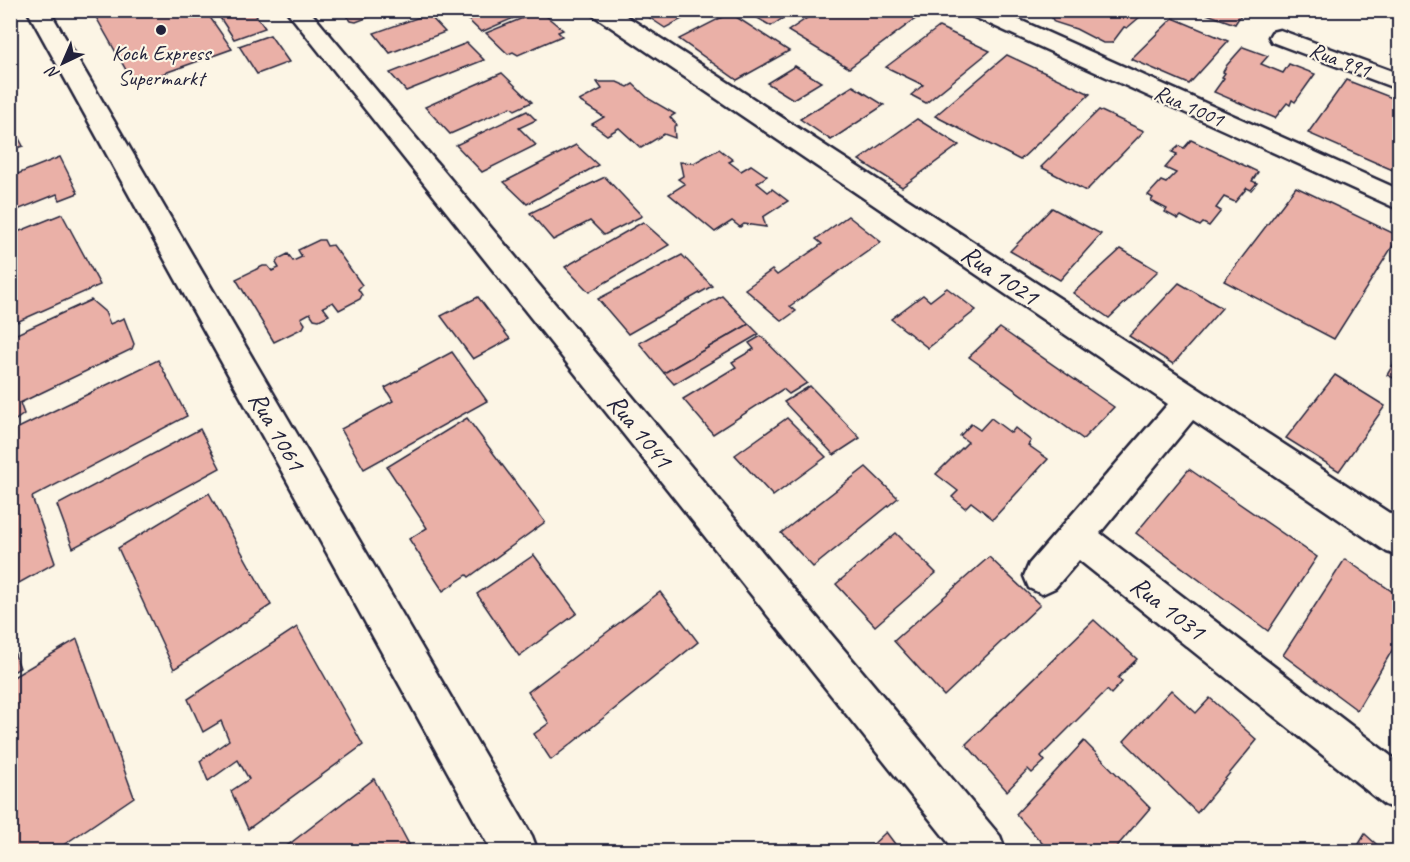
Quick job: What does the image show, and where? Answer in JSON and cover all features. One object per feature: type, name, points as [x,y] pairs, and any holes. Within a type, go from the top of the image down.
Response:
[{"type":"street","name":"Rua 1061","points":[[38,10],[516,852]]},
{"type":"street","name":"Rua 1041","points":[[297,10],[984,852]]},
{"type":"street","name":"Rua 1021","points":[[601,10],[1400,540]]},
{"type":"street","name":"Rua 1001","points":[[978,10],[1400,201]]},
{"type":"street","name":"Rua 991","points":[[1280,37],[1400,83]]},
{"type":"street","points":[[1042,576],[1190,401]]},
{"type":"street","name":"Rua 1031","points":[[1076,536],[1400,790]]},
{"type":"building","name":"Koch Express Supermarkt","points":[[92,10],[205,10],[232,49],[134,84]]},
{"type":"building","points":[[224,10],[252,10],[265,28],[234,39],[217,13]]},
{"type":"building","points":[[342,10],[387,10],[356,22],[351,21]]},
{"type":"building","points":[[458,10],[532,10],[481,32]]},
{"type":"building","points":[[638,10],[699,10],[665,28]]},
{"type":"building","points":[[744,10],[795,10],[771,26]]},
{"type":"building","points":[[819,10],[926,11],[849,68],[788,31]]},
{"type":"building","points":[[1059,10],[1148,10],[1127,28],[1124,27],[1112,43],[1103,43],[1076,29],[1054,22],[1052,18]]},
{"type":"building","points":[[1198,10],[1244,10],[1235,24],[1198,11]]},
{"type":"building","points":[[540,11],[563,30],[558,32],[562,36],[518,55],[513,52],[508,54],[486,33]]},
{"type":"building","points":[[730,13],[789,51],[737,80],[679,39]]},
{"type":"building","points":[[428,14],[445,32],[390,53],[374,33]]},
{"type":"building","points":[[1173,18],[1228,41],[1189,84],[1131,59]]},
{"type":"building","points":[[939,27],[990,51],[926,103],[911,95],[923,85],[886,67]]},
{"type":"building","points":[[270,35],[289,62],[257,74],[239,46]]},
{"type":"building","points":[[467,43],[484,60],[406,91],[390,73]]},
{"type":"building","points":[[1243,47],[1268,56],[1261,64],[1283,73],[1289,64],[1315,74],[1295,102],[1292,100],[1290,105],[1287,103],[1275,118],[1214,92],[1224,78],[1222,77],[1225,73],[1223,72],[1227,65]]},
{"type":"building","points":[[1007,55],[1090,94],[1020,160],[935,116]]},
{"type":"building","points":[[795,66],[821,82],[793,99],[767,83]]},
{"type":"building","points":[[502,73],[532,102],[515,110],[511,107],[450,134],[425,107]]},
{"type":"building","points":[[1346,80],[1400,101],[1400,164],[1395,171],[1308,133]]},
{"type":"building","points":[[597,82],[617,82],[628,87],[633,84],[649,99],[675,114],[670,117],[677,125],[674,127],[675,138],[664,134],[641,148],[619,128],[607,135],[592,124],[604,117],[579,101],[602,89]]},
{"type":"building","points":[[853,86],[884,105],[831,140],[800,119]]},
{"type":"building","points":[[1099,110],[1144,131],[1086,191],[1041,167]]},
{"type":"building","points":[[527,111],[536,120],[519,128],[536,145],[482,172],[456,145]]},
{"type":"building","points":[[917,119],[959,145],[902,187],[859,160]]},
{"type":"building","points":[[10,122],[23,146],[10,150]]},
{"type":"building","points":[[1191,140],[1258,172],[1252,181],[1257,183],[1251,190],[1247,188],[1235,202],[1224,197],[1216,208],[1221,211],[1209,226],[1203,223],[1200,226],[1181,216],[1178,219],[1165,212],[1167,209],[1151,201],[1153,198],[1148,195],[1161,181],[1166,183],[1176,173],[1165,168],[1177,154],[1172,152],[1179,146],[1184,148]]},
{"type":"building","points":[[576,145],[598,165],[527,204],[504,182]]},
{"type":"building","points":[[719,149],[733,160],[729,162],[741,171],[751,165],[767,176],[757,183],[768,192],[772,189],[788,201],[763,217],[766,227],[744,224],[740,227],[732,221],[715,232],[669,194],[685,184],[678,179],[683,176],[680,162],[694,163]]},
{"type":"building","points":[[60,157],[78,193],[60,200],[57,194],[10,213],[10,177]]},
{"type":"building","points":[[605,177],[642,216],[604,235],[590,221],[553,240],[530,213]]},
{"type":"building","points":[[1296,187],[1399,236],[1334,339],[1224,281]]},
{"type":"building","points":[[1052,208],[1101,234],[1060,280],[1010,251]]},
{"type":"building","points":[[62,214],[100,285],[10,325],[10,235]]},
{"type":"building","points":[[848,216],[881,242],[790,306],[796,311],[782,321],[745,289],[772,270],[777,275],[822,244],[816,239]]},
{"type":"building","points":[[643,222],[669,245],[589,292],[565,267]]},
{"type":"building","points":[[324,240],[327,246],[333,245],[362,285],[358,289],[362,295],[360,299],[339,310],[333,302],[323,307],[329,315],[319,320],[314,319],[310,313],[301,318],[305,324],[303,328],[274,342],[236,279],[263,266],[268,266],[272,271],[279,268],[276,263],[278,259],[288,254],[293,261],[302,257],[298,250]]},
{"type":"building","points":[[1121,249],[1158,271],[1109,318],[1073,293]]},
{"type":"building","points":[[682,255],[712,286],[628,334],[598,299]]},
{"type":"building","points":[[1179,283],[1222,308],[1173,364],[1129,336]]},
{"type":"building","points":[[947,288],[976,310],[928,348],[891,319],[923,295],[930,301]]},
{"type":"building","points":[[722,296],[749,324],[664,373],[639,343]]},
{"type":"building","points":[[478,297],[510,339],[473,359],[441,316]]},
{"type":"building","points":[[91,300],[105,312],[110,324],[124,318],[134,344],[132,349],[20,403],[24,414],[10,424],[10,337]]},
{"type":"building","points":[[749,324],[759,334],[674,384],[664,373]]},
{"type":"building","points":[[1000,328],[1114,407],[1083,439],[969,357]]},
{"type":"building","points":[[761,336],[807,383],[789,394],[783,389],[713,434],[683,399],[736,367],[732,362],[754,349],[749,343]]},
{"type":"building","points":[[452,352],[487,401],[364,469],[341,429],[393,401],[385,388]]},
{"type":"building","points":[[1400,353],[1400,381],[1387,375]]},
{"type":"building","points":[[158,360],[187,416],[32,497],[55,563],[10,588],[10,432]]},
{"type":"building","points":[[1335,375],[1385,406],[1339,471],[1286,438]]},
{"type":"building","points":[[810,386],[860,438],[834,455],[784,402]]},
{"type":"building","points":[[467,418],[545,522],[469,577],[467,575],[443,591],[409,539],[427,528],[387,467]]},
{"type":"building","points":[[787,418],[826,457],[773,496],[735,455]]},
{"type":"building","points":[[991,418],[1011,433],[1015,428],[1031,441],[1028,445],[1048,459],[993,519],[971,502],[965,508],[952,497],[958,491],[936,474],[968,442],[960,436],[971,424],[980,430]]},
{"type":"building","points":[[200,429],[220,468],[73,548],[57,505]]},
{"type":"building","points":[[866,467],[898,498],[813,567],[781,533]]},
{"type":"building","points":[[1189,469],[1317,557],[1268,631],[1136,533]]},
{"type":"building","points":[[209,493],[271,605],[174,669],[118,548]]},
{"type":"building","points":[[896,533],[936,573],[875,626],[836,584]]},
{"type":"building","points":[[534,555],[577,613],[519,656],[477,594]]},
{"type":"building","points":[[989,557],[1040,605],[944,696],[894,641]]},
{"type":"building","points":[[1345,559],[1400,597],[1400,637],[1357,710],[1283,655]]},
{"type":"building","points":[[660,592],[698,642],[551,760],[534,734],[549,723],[528,692]]},
{"type":"building","points":[[1094,620],[1137,659],[1118,678],[1122,682],[1111,694],[1107,690],[1041,756],[1045,761],[1032,773],[1028,769],[1007,791],[966,744]]},
{"type":"building","points":[[297,627],[363,745],[248,829],[231,791],[249,779],[238,760],[208,781],[200,761],[229,740],[221,721],[203,732],[188,699]]},
{"type":"building","points":[[77,639],[134,797],[53,852],[10,852],[10,679]]},
{"type":"building","points":[[10,641],[20,668],[10,674]]},
{"type":"building","points":[[1171,690],[1196,713],[1210,698],[1257,740],[1197,813],[1124,741]]},
{"type":"building","points":[[1084,741],[1150,808],[1112,852],[1050,852],[1016,814]]},
{"type":"building","points":[[374,779],[411,848],[406,852],[279,852]]},
{"type":"building","points":[[886,832],[901,852],[865,852]]},
{"type":"building","points":[[1365,834],[1385,852],[1354,852]]},
{"type":"place","name":"Koch Express Supermarkt","points":[[161,30]]}]
